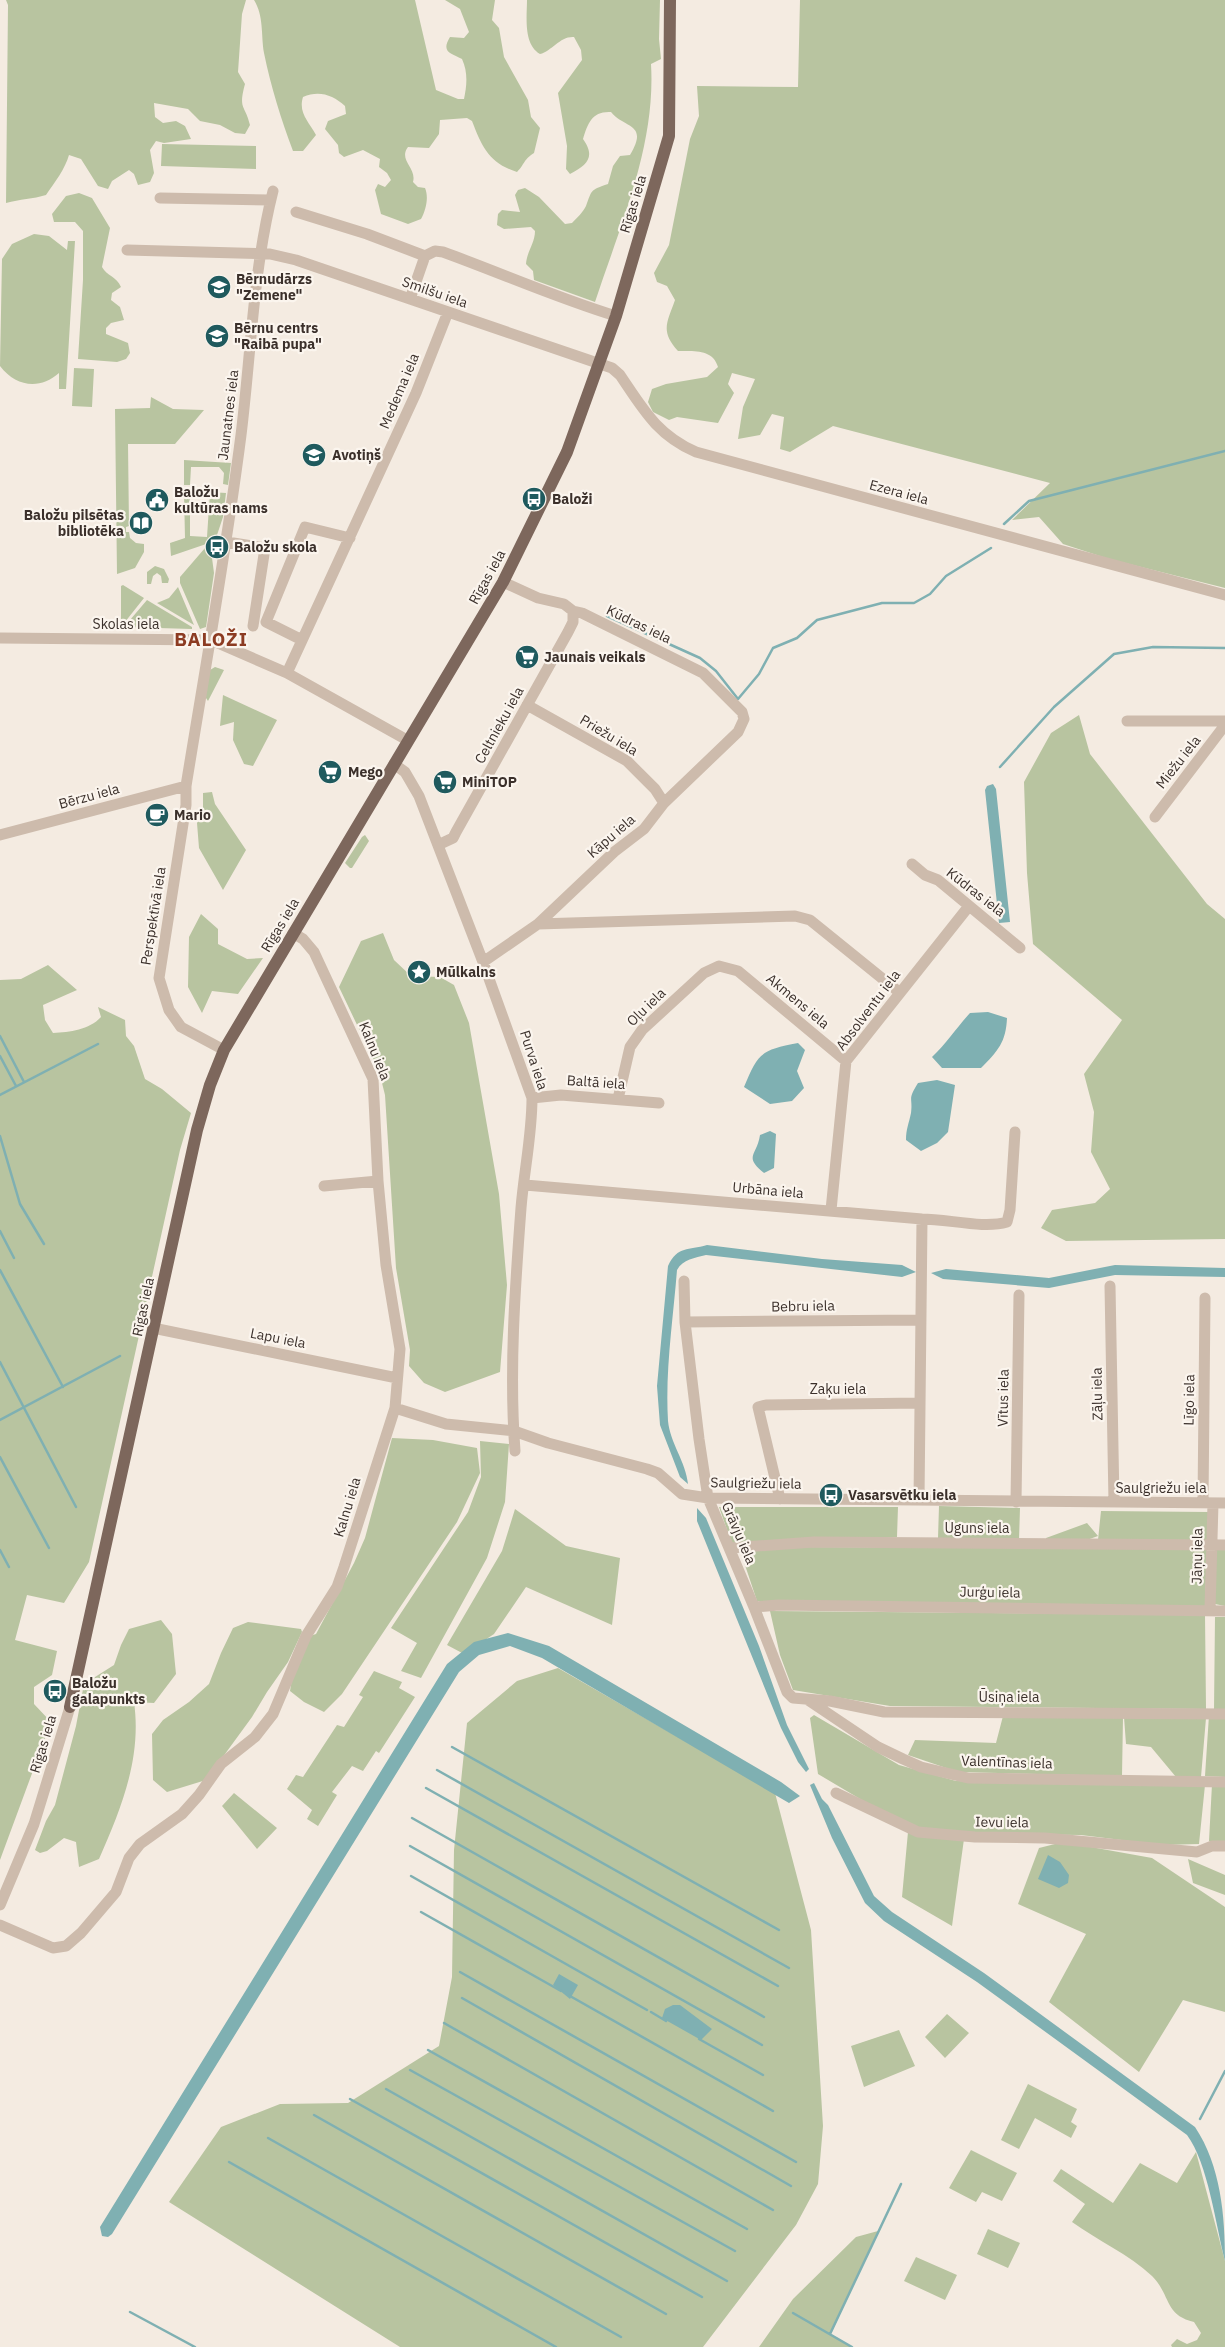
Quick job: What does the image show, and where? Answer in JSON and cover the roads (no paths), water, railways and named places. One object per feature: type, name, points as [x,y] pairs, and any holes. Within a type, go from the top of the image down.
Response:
[{"type":"main road","name":"Rīgas iela","points":[[70,1707],[197,1130],[210,1085],[224,1050],[407,740],[503,582],[565,457],[616,316],[669,136],[670,0]]},
{"type":"street","name":"Jaunatnes iela","points":[[160,198],[271,196],[260,254],[251,353],[227,542],[186,786]]},
{"type":"street","points":[[296,212],[369,235],[425,256],[435,252],[442,252],[494,271],[517,282],[616,316]]},
{"type":"street","name":"Smilšu iela","points":[[127,250],[282,255],[599,364]]},
{"type":"street","points":[[410,299],[425,256]]},
{"type":"street","name":"Medema iela","points":[[287,673],[416,393],[448,312]]},
{"type":"street","name":"Ezera iela","points":[[599,364],[612,368],[620,375],[658,428],[676,442],[696,452],[1225,595]]},
{"type":"street","points":[[302,640],[266,622],[304,527],[350,538]]},
{"type":"street","points":[[227,542],[265,548],[253,626]]},
{"type":"street","name":"Kūdras iela","points":[[503,582],[538,598],[564,604],[573,611],[582,612],[704,673],[742,712],[744,719]]},
{"type":"street","name":"Celtnieku iela","points":[[438,845],[453,838],[572,622],[573,611]]},
{"type":"street","name":"Skolas iela","points":[[0,638],[211,640],[287,673],[407,740]]},
{"type":"street","name":"Priežu iela","points":[[527,705],[627,761],[655,789],[664,803]]},
{"type":"street","name":"Kāpu iela","points":[[483,962],[538,924],[614,852],[644,830],[664,803],[738,732],[744,719]]},
{"type":"street","points":[[1127,721],[1225,721]]},
{"type":"street","name":"Miežu iela","points":[[1155,817],[1225,726]]},
{"type":"street","name":"Purva iela","points":[[394,764],[405,772],[412,782],[483,962],[532,1098],[532,1120],[516,1298],[511,1412],[515,1451]]},
{"type":"street","name":"Bērzu iela","points":[[0,835],[186,786]]},
{"type":"street","name":"Perspektīvā iela","points":[[186,786],[186,805],[159,978],[169,1010],[181,1027],[224,1050]]},
{"type":"street","name":"Kūdras iela","points":[[912,864],[925,875],[938,880],[969,906],[978,911],[1020,948]]},
{"type":"street","name":"Absolventu iela","points":[[831,1210],[846,1061],[969,906]]},
{"type":"street","points":[[538,924],[795,916],[810,920],[899,992]]},
{"type":"street","name":"Kalnu iela","points":[[0,1924],[53,1948],[66,1946],[104,1909],[116,1892],[129,1858],[140,1844],[182,1814],[199,1795],[221,1764],[255,1737],[273,1714],[312,1626],[337,1587],[395,1408],[400,1349],[386,1265],[378,1181],[373,1080],[314,952],[303,938],[293,933]]},
{"type":"street","name":"Oļu iela","points":[[618,1098],[626,1058],[636,1037],[704,973],[719,966],[729,967]]},
{"type":"street","name":"Akmens iela","points":[[729,967],[738,971],[846,1061]]},
{"type":"street","name":"Baltā iela","points":[[532,1098],[561,1095],[618,1098],[659,1103]]},
{"type":"street","name":"Urbāna iela","points":[[525,1186],[922,1219],[942,1219],[996,1225],[1007,1222],[1014,1132]]},
{"type":"street","points":[[324,1186],[378,1181]]},
{"type":"street","points":[[919,1500],[922,1219]]},
{"type":"street","name":"Grāvju iela","points":[[684,1281],[686,1322],[699,1439],[708,1498],[788,1692],[794,1698]]},
{"type":"street","name":"Zāļu iela","points":[[1110,1286],[1114,1502]]},
{"type":"street","name":"Vītus iela","points":[[1016,1502],[1019,1295]]},
{"type":"street","name":"Līgo iela","points":[[1205,1298],[1208,1502]]},
{"type":"street","name":"Bebru iela","points":[[686,1322],[920,1320]]},
{"type":"street","name":"Lapu iela","points":[[153,1328],[397,1378]]},
{"type":"street","name":"Zaķu iela","points":[[780,1499],[758,1407],[766,1405],[920,1404]]},
{"type":"street","name":"Saulgriežu iela","points":[[395,1408],[446,1424],[514,1431],[548,1443],[647,1469],[658,1473],[682,1494],[708,1498],[1225,1503]]},
{"type":"street","name":"Jāņu iela","points":[[1208,1502],[1213,1545],[1210,1610]]},
{"type":"street","name":"Uguns iela","points":[[730,1548],[814,1542],[1225,1544]]},
{"type":"street","name":"Jurģu iela","points":[[754,1607],[779,1605],[985,1606],[1225,1610]]},
{"type":"street","name":"Ūsiņa iela","points":[[794,1698],[830,1701],[884,1712],[1225,1714]]},
{"type":"street","name":"Valentīnas iela","points":[[808,1700],[878,1746],[903,1759],[922,1767],[968,1778],[1225,1782]]},
{"type":"street","name":"Rīgas iela","points":[[0,1905],[34,1824],[70,1707]]},
{"type":"street","name":"Ievu iela","points":[[836,1793],[918,1832],[974,1837],[1045,1838],[1197,1852],[1212,1846],[1225,1846]]},
{"type":"water","points":[[993,784],[996,789],[1010,922],[999,923],[985,790],[987,786]]},
{"type":"water","points":[[988,1012],[1007,1018],[1003,1040],[992,1056],[981,1068],[942,1068],[932,1057],[970,1013]]},
{"type":"water","points":[[798,1043],[805,1050],[797,1071],[804,1088],[792,1101],[770,1104],[744,1087],[753,1067],[762,1055],[776,1048]]},
{"type":"water","points":[[937,1080],[955,1085],[948,1132],[937,1143],[921,1151],[906,1140],[911,1113],[911,1096],[918,1083]]},
{"type":"water","points":[[770,1131],[776,1134],[774,1168],[764,1173],[754,1163],[753,1155],[760,1135]]},
{"type":"water","points":[[707,1245],[822,1259],[902,1265],[916,1272],[902,1277],[706,1255],[683,1263],[677,1270],[668,1364],[667,1402],[669,1429],[687,1476],[688,1484],[680,1477],[660,1425],[657,1386],[668,1266],[672,1259],[680,1252]]},
{"type":"water","points":[[1115,1265],[1225,1268],[1225,1277],[1115,1275],[1049,1288],[943,1279],[931,1273],[946,1269],[1049,1278]]},
{"type":"water","points":[[697,1508],[706,1518],[759,1646],[787,1725],[809,1769],[806,1772],[798,1762],[781,1728],[697,1521]]},
{"type":"water","points":[[508,1633],[549,1646],[781,1782],[800,1796],[789,1803],[542,1658],[510,1646],[479,1655],[459,1672],[112,2234],[108,2237],[102,2236],[100,2227],[447,1664],[474,1642]]},
{"type":"water","points":[[814,1783],[822,1799],[828,1805],[874,1896],[892,1912],[984,1973],[1195,2127],[1211,2158],[1220,2192],[1225,2261],[1206,2178],[1201,2162],[1187,2135],[977,1982],[884,1921],[865,1903],[832,1838],[810,1785]]},
{"type":"water","points":[[1048,1855],[1060,1862],[1069,1875],[1068,1883],[1059,1888],[1038,1879]]},
{"type":"water","points":[[559,1974],[578,1985],[570,1999],[553,1985]]},
{"type":"water","points":[[673,2005],[680,2005],[712,2029],[701,2040],[662,2018],[665,2009]]},
{"type":"waterway","points":[[1004,524],[1029,501],[1225,451]]},
{"type":"waterway","points":[[607,616],[700,658],[716,671],[738,699],[759,674],[773,648],[797,638],[817,620],[882,603],[914,603],[930,594],[946,576],[991,548]]},
{"type":"waterway","points":[[1000,767],[1054,707],[1114,654],[1153,647],[1225,648]]},
{"type":"waterway","points":[[0,1036],[24,1082]]},
{"type":"waterway","points":[[0,1095],[98,1044]]},
{"type":"waterway","points":[[0,1056],[16,1086]]},
{"type":"waterway","points":[[0,1136],[20,1204],[44,1244]]},
{"type":"waterway","points":[[0,1231],[14,1258]]},
{"type":"waterway","points":[[0,1270],[63,1387]]},
{"type":"waterway","points":[[0,1420],[120,1356]]},
{"type":"waterway","points":[[0,1362],[76,1507]]},
{"type":"waterway","points":[[0,1457],[49,1548]]},
{"type":"waterway","points":[[0,1550],[9,1567]]},
{"type":"waterway","points":[[452,1747],[779,1930]]},
{"type":"waterway","points":[[437,1770],[789,1968]]},
{"type":"waterway","points":[[426,1788],[778,1986]]},
{"type":"waterway","points":[[412,1818],[764,2017]]},
{"type":"waterway","points":[[410,1846],[762,2045]]},
{"type":"waterway","points":[[411,1876],[647,2010]]},
{"type":"waterway","points":[[421,1912],[561,1991]]},
{"type":"waterway","points":[[460,1972],[796,2162]]},
{"type":"waterway","points":[[570,1996],[773,2111]]},
{"type":"waterway","points":[[462,1998],[791,2186]]},
{"type":"waterway","points":[[651,2012],[666,2021]]},
{"type":"waterway","points":[[444,2023],[773,2210]]},
{"type":"waterway","points":[[699,2039],[763,2075]]},
{"type":"waterway","points":[[428,2050],[747,2229]]},
{"type":"waterway","points":[[410,2070],[735,2251]]},
{"type":"waterway","points":[[1200,2119],[1225,2071]]},
{"type":"waterway","points":[[386,2089],[727,2281]]},
{"type":"waterway","points":[[350,2099],[702,2297]]},
{"type":"waterway","points":[[314,2115],[666,2314]]},
{"type":"waterway","points":[[268,2138],[621,2337]]},
{"type":"waterway","points":[[229,2162],[556,2347]]},
{"type":"waterway","points":[[830,2334],[901,2184]]},
{"type":"waterway","points":[[130,2312],[195,2347]]},
{"type":"waterway","points":[[793,2313],[852,2347]]},
{"type":"place","name":"Bērnudārzs \"Zemene\"","points":[[219,287]]},
{"type":"place","name":"Bērnu centrs \"Raibā pupa\"","points":[[217,336]]},
{"type":"place","name":"Avotiņš","points":[[314,455]]},
{"type":"place","name":"Baloži","points":[[534,499]]},
{"type":"place","name":"Baložu kultūras nams","points":[[157,500]]},
{"type":"place","name":"Baložu pilsētas bibliotēka","points":[[141,523]]},
{"type":"place","name":"Baložu skola","points":[[217,547]]},
{"type":"place","name":"Jaunais veikals","points":[[527,657]]},
{"type":"place","name":"Mego","points":[[330,772]]},
{"type":"place","name":"MiniTOP","points":[[445,782]]},
{"type":"place","name":"Mario","points":[[157,815]]},
{"type":"place","name":"Mūlkalns","points":[[419,972]]},
{"type":"place","name":"Vasarsvētku iela","points":[[831,1495]]},
{"type":"place","name":"Baložu galapunkts","points":[[55,1691]]},
{"type":"district","name":"BALOŽI","points":[[211,639]]}]
